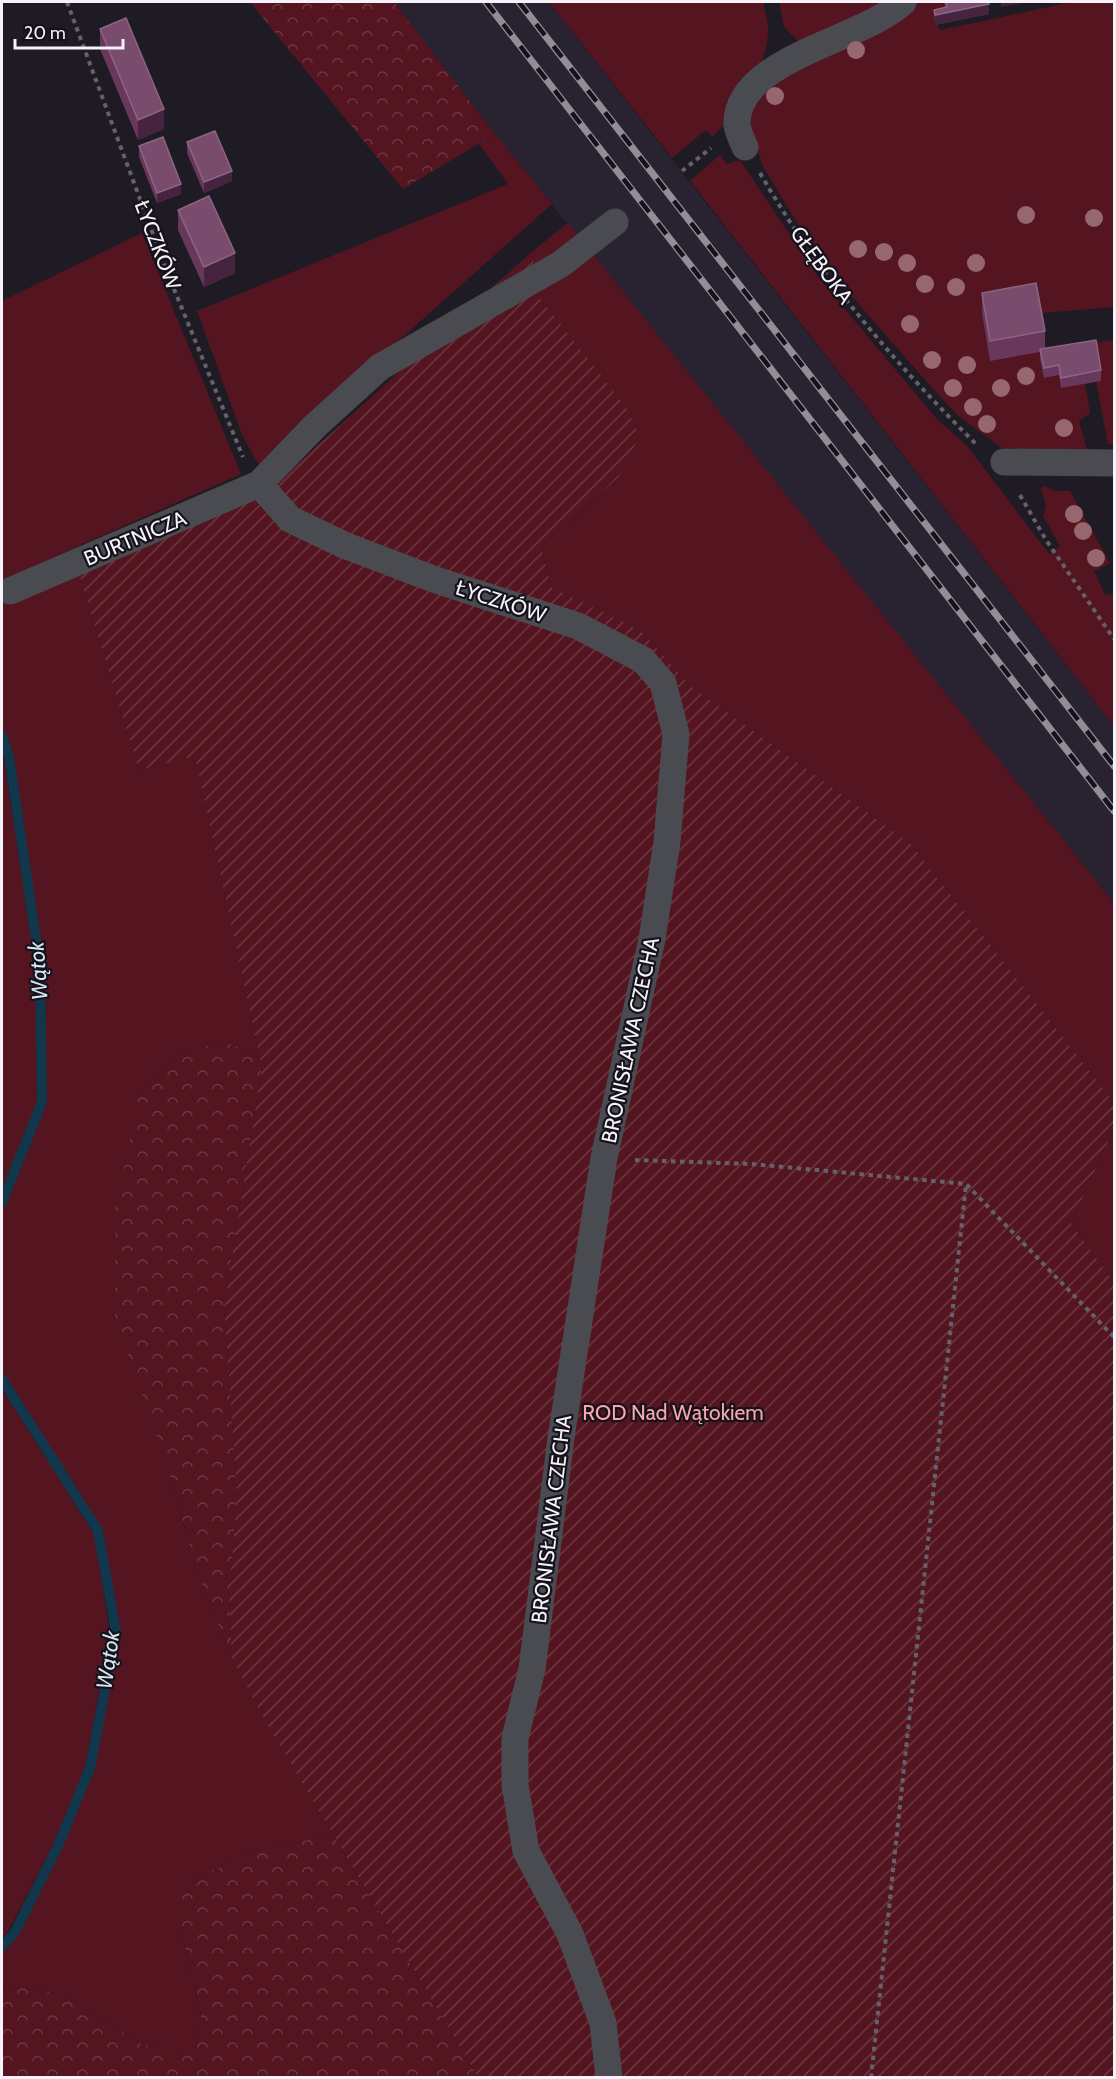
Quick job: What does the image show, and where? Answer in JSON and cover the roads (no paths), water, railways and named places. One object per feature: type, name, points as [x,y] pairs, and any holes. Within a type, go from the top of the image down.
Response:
[{"type":"street","points":[[745,147],[737,128],[738,112],[756,82],[775,68],[872,24],[903,2]]},
{"type":"street","points":[[259,484],[315,426],[380,367],[561,264],[615,222]]},
{"type":"street","points":[[1004,462],[1114,463]]},
{"type":"street","name":"BURTNICZA","points":[[10,591],[259,484]]},
{"type":"street","name":"ŁYCZKÓW","points":[[259,484],[290,519],[344,545],[433,579],[578,626],[643,660],[663,683],[676,734]]},
{"type":"street","name":"BRONISŁAWA CZECHA","points":[[609,2078],[603,2023],[570,1934],[526,1851],[515,1785],[515,1738],[532,1669],[561,1438],[604,1158],[652,939],[667,842],[676,734]]},
{"type":"waterway","name":"Wątok","points":[[2,736],[9,757],[40,966],[42,1102],[2,1202]]},
{"type":"waterway","name":"Wątok","points":[[2,1379],[98,1531],[116,1632],[90,1768],[57,1848],[15,1932],[2,1947]]},
{"type":"railway","points":[[486,2],[1114,811]]},
{"type":"railway","points":[[519,2],[1114,766]]},
{"type":"park label","name":"ROD Nad Wątokiem","points":[[673,1412]]}]
